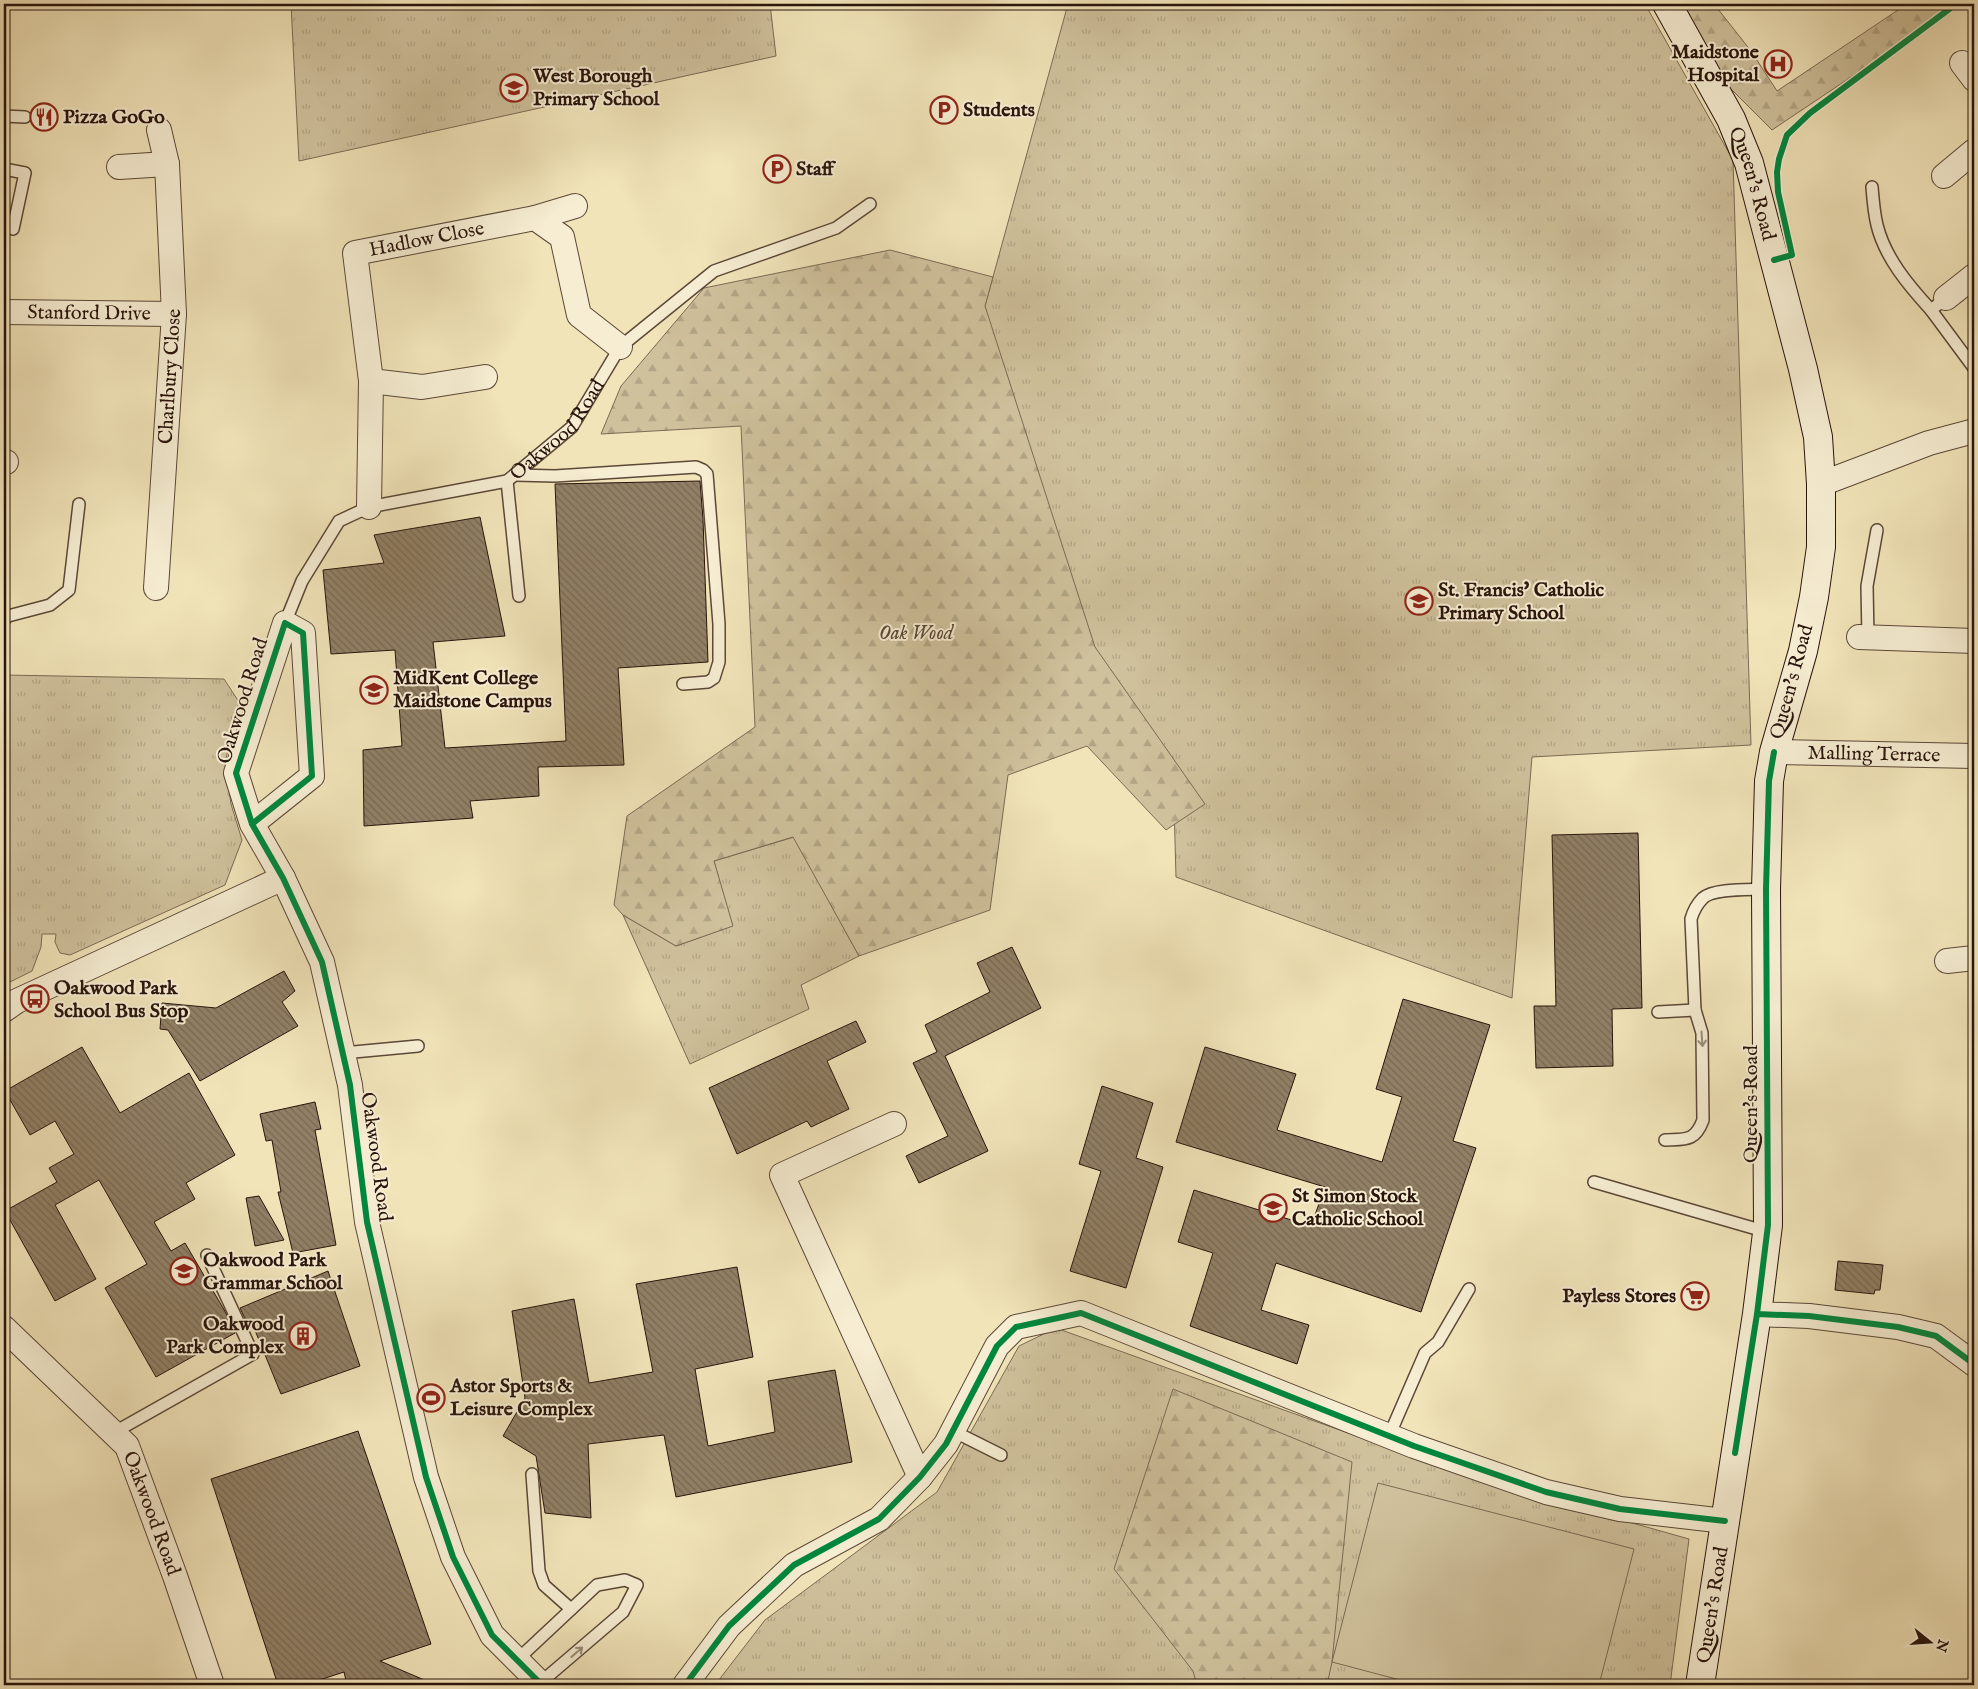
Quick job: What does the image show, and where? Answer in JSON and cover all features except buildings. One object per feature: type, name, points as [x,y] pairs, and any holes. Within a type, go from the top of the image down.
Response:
[{"type":"street","name":"Queen's Road","points":[[1666,4],[1731,119],[1750,163],[1816,427],[1820,484],[1821,547],[1814,596],[1804,651],[1774,752],[1769,781],[1766,889],[1767,1232],[1758,1314],[1700,1685]]},
{"type":"street","name":"Charlbury Close","points":[[156,588],[174,314],[167,164],[159,130]]},
{"type":"street","points":[[1944,176],[1973,156]]},
{"type":"street","points":[[119,166],[167,164]]},
{"type":"street","name":"Hadlow Close","points":[[368,507],[371,381],[355,253],[535,218],[575,206]]},
{"type":"street","points":[[535,218],[562,237],[579,314],[620,347]]},
{"type":"street","points":[[1939,304],[1974,276]]},
{"type":"street","name":"Stanford Drive","points":[[4,312],[174,314]]},
{"type":"street","points":[[371,381],[422,387],[485,377]]},
{"type":"street","points":[[1820,484],[1929,443],[1974,431]]},
{"type":"street","points":[[252,824],[312,776],[304,633],[285,623]]},
{"type":"street","name":"Oakwood Road","points":[[285,623],[236,774],[252,824],[283,878],[322,962],[350,1085],[367,1222],[426,1477],[453,1557],[492,1635],[541,1684]]},
{"type":"street","points":[[1864,638],[1974,641]]},
{"type":"street","name":"Malling Terrace","points":[[1774,752],[1974,756]]},
{"type":"street","points":[[4,1010],[17,1001],[283,878]]},
{"type":"street","points":[[1947,961],[1974,958]]},
{"type":"street","points":[[894,1124],[782,1175],[920,1477]]},
{"type":"street","points":[[684,1685],[729,1626],[794,1565],[879,1519],[920,1477],[946,1444],[997,1346],[1016,1327],[1080,1313],[1389,1436],[1546,1492],[1620,1509],[1726,1521]]},
{"type":"street","points":[[1758,1314],[1809,1316],[1898,1327],[1936,1336],[1974,1364]]},
{"type":"street","name":"Oakwood Road","points":[[4,1328],[126,1446],[175,1576],[212,1685]]},
{"type":"lane","points":[[4,116],[25,117]]},
{"type":"lane","points":[[4,169],[24,173],[14,229],[4,227]]},
{"type":"lane","points":[[1872,187],[1877,226],[1885,247],[1911,287],[1939,304],[1974,368]]},
{"type":"lane","name":"Oakwood Road","points":[[285,623],[302,581],[340,521],[368,507],[511,478],[572,427],[620,347],[714,271],[836,228],[870,204]]},
{"type":"lane","points":[[519,596],[511,478],[696,467],[703,470],[707,474],[718,615],[719,662],[714,678],[708,682],[683,684]]},
{"type":"lane","points":[[4,620],[8,616],[50,605],[69,590],[79,504]]},
{"type":"lane","points":[[1864,638],[1867,586],[1877,530]]},
{"type":"lane","points":[[1665,1140],[1689,1139],[1699,1132],[1703,1120],[1702,1033],[1695,1010],[1691,919],[1694,910],[1703,898],[1715,892],[1766,889]]},
{"type":"lane","points":[[1658,1012],[1695,1010]]},
{"type":"lane","points":[[342,1053],[418,1046]]},
{"type":"lane","points":[[1594,1182],[1767,1232]]},
{"type":"lane","points":[[113,1433],[253,1354],[207,1255]]},
{"type":"lane","points":[[1389,1436],[1425,1352],[1438,1342],[1469,1289]]},
{"type":"lane","points":[[953,1431],[1001,1455]]},
{"type":"lane","points":[[532,1474],[540,1572],[544,1584],[571,1609]]},
{"type":"lane","points":[[517,1660],[597,1585],[625,1580],[637,1586],[623,1612],[541,1684]]},
{"type":"green space","name":"West Borough Primary School","points":[[291,4],[770,4],[776,56],[299,161]]},
{"type":"green space","name":"St. Francis' Catholic Primary School","points":[[1068,4],[1645,4],[1733,160],[1751,745],[1532,757],[1512,998],[1176,877],[1174,805],[1046,651],[985,306]]},
{"type":"green space","points":[[1680,4],[1714,4],[1751,51],[1777,91],[1907,4],[1960,4],[1772,130],[1730,88]]},
{"type":"green space","name":"Oak Wood","points":[[890,250],[993,277],[985,306],[1095,647],[1205,804],[1166,830],[1087,746],[1008,775],[990,910],[859,956],[793,837],[714,861],[733,926],[676,946],[623,915],[614,905],[627,816],[755,727],[741,426],[601,434],[621,386],[704,288]]},
{"type":"green space","points":[[4,675],[224,679],[239,702],[225,763],[231,804],[242,840],[225,885],[70,955],[60,953],[55,942],[56,934],[42,934],[41,947],[32,971],[4,985]]},
{"type":"green space","points":[[794,837],[859,956],[801,985],[809,1009],[690,1064],[623,915],[676,946],[732,926],[714,861]]},
{"type":"green space","points":[[1056,1328],[1473,1478],[1689,1539],[1670,1685],[715,1685],[765,1620],[937,1492],[1019,1346]]},
{"type":"green space","points":[[1173,1389],[1352,1462],[1332,1662],[1327,1685],[1197,1685],[1193,1671],[1114,1569]]},
{"type":"green space","points":[[1378,1483],[1634,1549],[1599,1685],[1419,1685],[1332,1662]]},
{"type":"cycle path","points":[[1774,260],[1792,255],[1778,192],[1777,172],[1787,135],[1810,113],[1956,4]]},
{"type":"cycle path","points":[[252,824],[312,776],[303,633],[285,623],[236,773],[252,824],[283,878],[322,962],[350,1085],[367,1222],[426,1477],[453,1557],[492,1635],[542,1685]]},
{"type":"cycle path","points":[[1735,1453],[1757,1314],[1768,1225],[1766,889],[1769,781],[1774,752]]},
{"type":"cycle path","points":[[685,1685],[729,1626],[794,1565],[879,1519],[920,1477],[946,1444],[997,1346],[1016,1327],[1081,1313],[1414,1446],[1546,1492],[1620,1509],[1725,1521]]},
{"type":"cycle path","points":[[1757,1314],[1809,1316],[1898,1327],[1936,1336],[1974,1364]]},
{"type":"place","name":"Maidstone Hospital","points":[[1778,64]]},
{"type":"place","name":"West Borough Primary School","points":[[514,88]]},
{"type":"place","name":"Students","points":[[944,110]]},
{"type":"place","name":"Pizza GoGo","points":[[44,117]]},
{"type":"place","name":"Staff","points":[[777,169]]},
{"type":"place","name":"St. Francis' Catholic Primary School","points":[[1419,601]]},
{"type":"place","name":"MidKent College Maidstone Campus","points":[[374,690]]},
{"type":"place","name":"Oakwood Park School Bus Stop","points":[[35,999]]},
{"type":"place","name":"St Simon Stock Catholic School","points":[[1273,1208]]},
{"type":"place","name":"Oakwood Park Grammar School","points":[[184,1271]]},
{"type":"place","name":"Payless Stores","points":[[1695,1296]]},
{"type":"place","name":"Oakwood Park Complex","points":[[303,1336]]},
{"type":"place","name":"Astor Sports & Leisure Complex","points":[[431,1398]]}]
